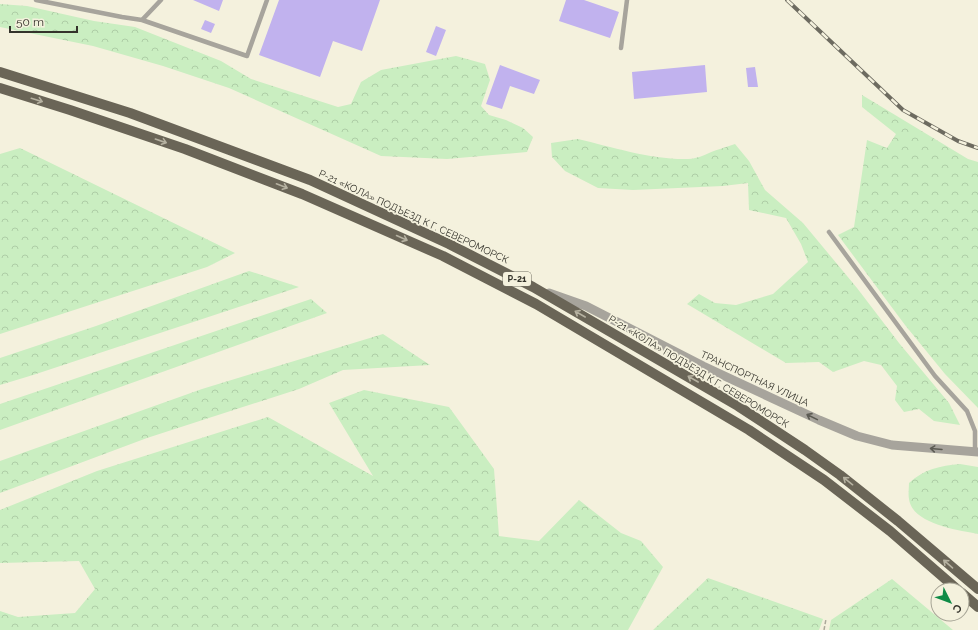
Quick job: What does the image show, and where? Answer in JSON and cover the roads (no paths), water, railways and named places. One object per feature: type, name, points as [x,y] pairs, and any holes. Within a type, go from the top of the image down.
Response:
[{"type":"main road","name":"Р-21 «КОЛА» ПОДЪЕЗД К Г. СЕВЕРОМОРСК","points":[[0,72],[130,113],[310,180],[449,244],[533,287],[738,406],[805,450],[881,507],[978,589]]},
{"type":"main road","name":"Р-21","points":[[0,88],[171,144],[302,194],[443,256],[536,304],[749,430],[824,480],[890,531],[949,582]]},
{"type":"main road","points":[[970,600],[978,607]]},
{"type":"street","name":"ТРАНСПОРТНАЯ УЛИЦА","points":[[533,287],[586,306],[703,366],[857,436],[892,445],[977,452]]},
{"type":"lane","points":[[36,0],[142,20],[247,56],[267,0]]},
{"type":"lane","points":[[142,20],[161,0]]},
{"type":"lane","points":[[621,48],[627,0]]},
{"type":"lane","points":[[829,232],[935,376],[968,411],[975,431],[977,452]]},
{"type":"railway","points":[[787,0],[903,110],[958,141],[978,148]]}]
